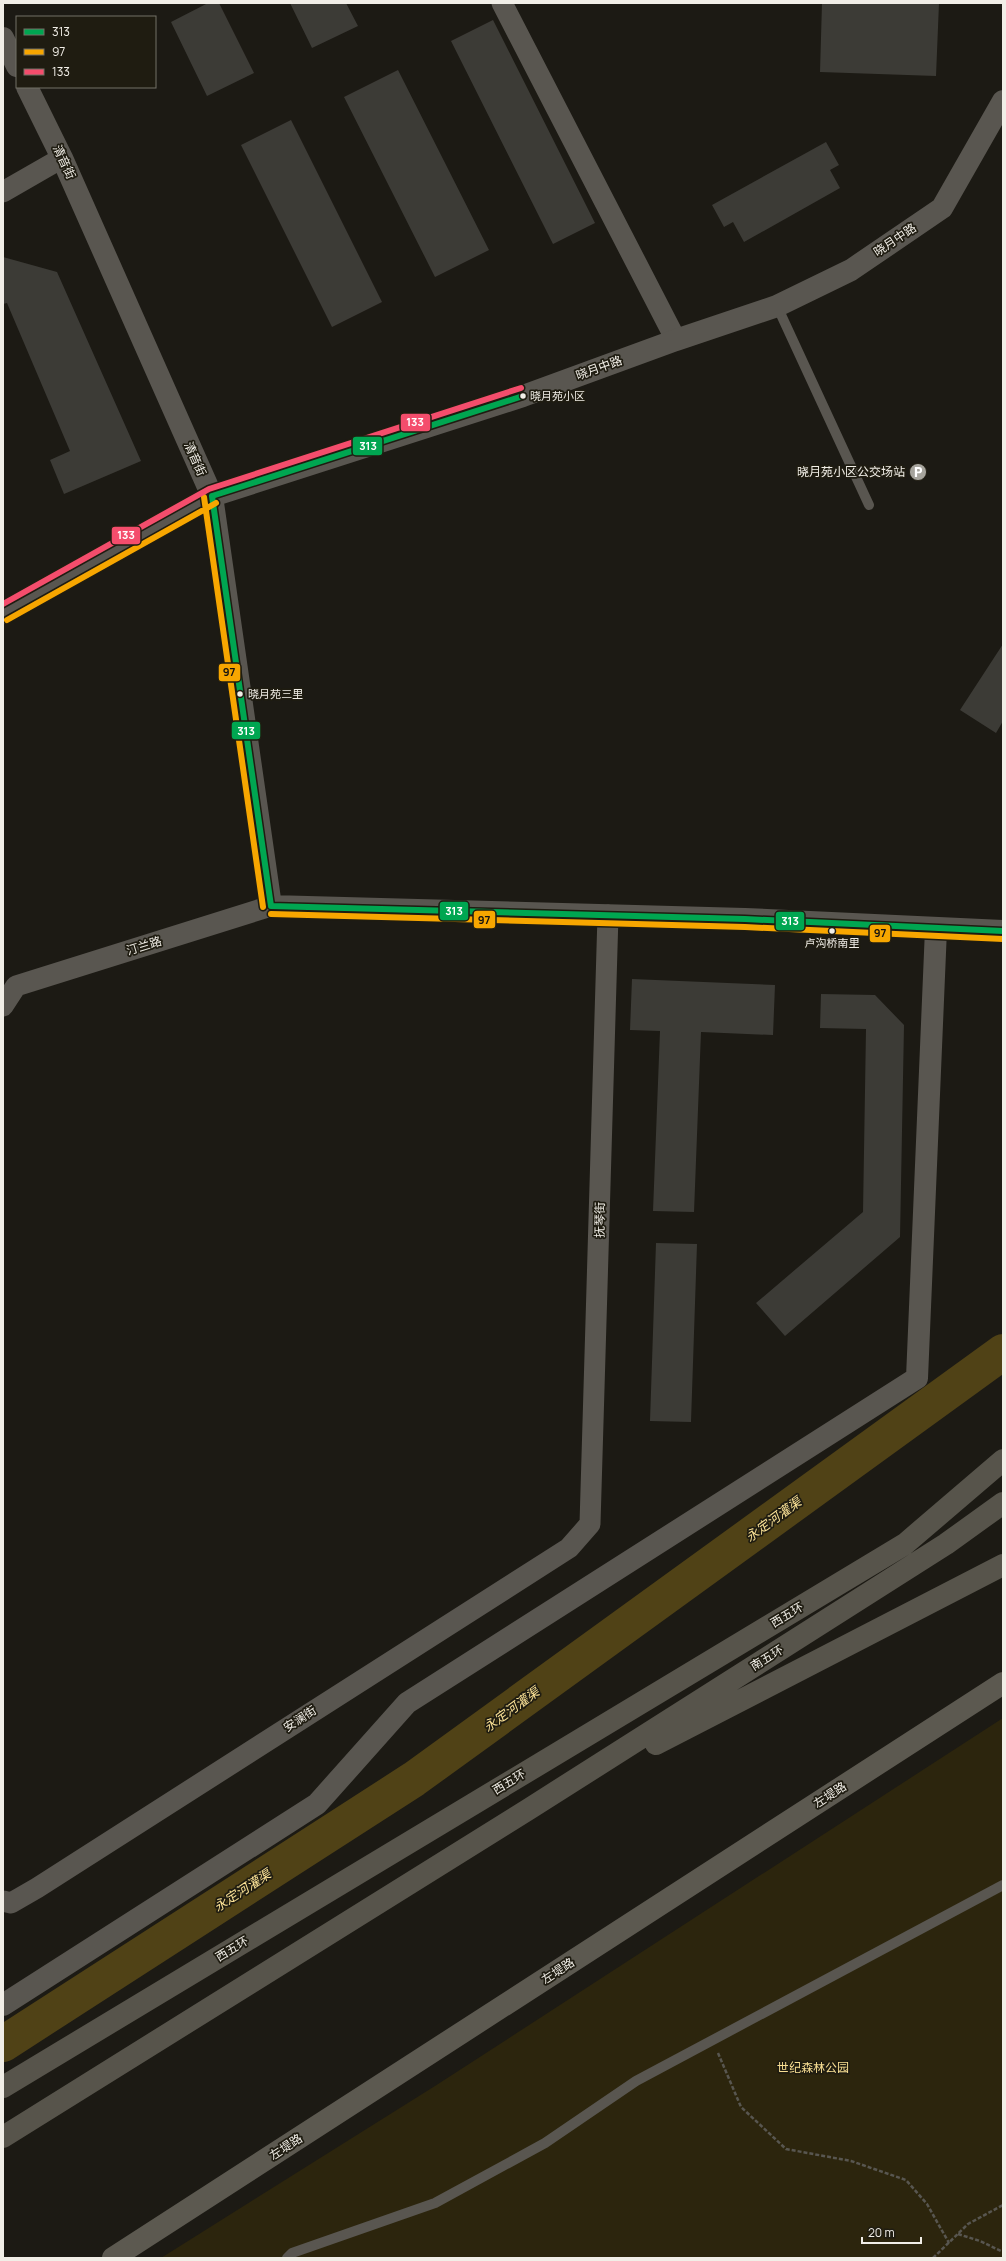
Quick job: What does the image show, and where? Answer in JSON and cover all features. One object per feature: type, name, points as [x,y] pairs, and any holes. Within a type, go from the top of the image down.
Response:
[{"type":"highway","name":"西五环","points":[[3,2087],[905,1544],[1003,1460]]},
{"type":"highway","name":"南五环","points":[[529,1809],[946,1544],[1003,1503]]},
{"type":"highway","points":[[3,2137],[529,1809],[1003,1565]]},
{"type":"main road","name":"左堤路","points":[[113,2258],[1003,1683]]},
{"type":"street","points":[[502,3],[676,340]]},
{"type":"street","points":[[3,38],[16,64]]},
{"type":"street","name":"清音街","points":[[27,88],[62,158],[212,496],[271,906]]},
{"type":"street","name":"晓月中路","points":[[3,613],[212,496],[523,396],[676,340],[778,306],[851,270],[942,208],[1003,101]]},
{"type":"street","points":[[3,192],[62,158]]},
{"type":"street","points":[[271,906],[608,915],[1003,931]]},
{"type":"street","name":"汀兰路","points":[[3,1006],[16,986],[271,906]]},
{"type":"street","name":"抚琴街","points":[[590,1524],[608,915]]},
{"type":"street","points":[[3,2005],[317,1804],[407,1703],[917,1378],[936,929]]},
{"type":"street","name":"安澜街","points":[[3,1901],[11,1904],[31,1892],[569,1548],[590,1524]]},
{"type":"lane","points":[[778,306],[869,505]]},
{"type":"lane","points":[[287,2258],[292,2253],[435,2203],[545,2143],[636,2081],[1003,1885]]},
{"type":"path","points":[[712,2040],[741,2108],[786,2149],[851,2161],[906,2180],[927,2204],[949,2243]]},
{"type":"path","points":[[933,2258],[968,2224],[1003,2205]]},
{"type":"path","points":[[958,2234],[980,2241],[1003,2252]]},
{"type":"green space","name":"世纪森林公园","points":[[1003,1718],[1003,2258],[161,2258],[435,2086]]},
{"type":"building","points":[[208,3],[219,3],[254,73],[207,96],[171,22]]},
{"type":"building","points":[[290,3],[346,3],[358,26],[312,48]]},
{"type":"building","points":[[822,3],[939,3],[936,76],[820,72]]},
{"type":"building","points":[[493,20],[595,223],[553,244],[451,41]]},
{"type":"building","points":[[398,70],[489,250],[435,277],[344,97]]},
{"type":"building","points":[[291,120],[382,302],[332,327],[241,145]]},
{"type":"building","points":[[826,142],[839,165],[830,170],[840,188],[744,242],[733,222],[724,227],[712,205]]},
{"type":"building","points":[[3,257],[57,272],[141,461],[64,494],[50,460],[70,451],[7,303],[3,304]]},
{"type":"building","points":[[1003,644],[1003,721],[996,733],[960,710]]},
{"type":"building","points":[[632,979],[775,985],[773,1035],[701,1032],[694,1212],[653,1211],[660,1031],[630,1030]]},
{"type":"building","points":[[821,994],[875,995],[904,1025],[900,1237],[785,1336],[756,1303],[863,1212],[866,1029],[820,1028]]},
{"type":"building","points":[[656,1243],[697,1244],[691,1422],[650,1421]]},
{"type":"waterway","name":"永定河灌渠","points":[[3,2044],[414,1779],[1003,1352]]},
{"type":"transit line","name":"133","points":[[3,604],[209,489],[521,388]]},
{"type":"transit line","name":"313","points":[[212,496],[523,396]]},
{"type":"transit line","name":"313","points":[[212,496],[271,906]]},
{"type":"transit line","name":"97","points":[[204,497],[263,907]]},
{"type":"transit line","name":"97","points":[[7,620],[216,503]]},
{"type":"transit line","name":"313","points":[[271,906],[745,919],[1003,931]]},
{"type":"transit line","name":"97","points":[[271,914],[745,927],[1003,939]]},
{"type":"place","name":"晓月苑小区","points":[[523,396]]},
{"type":"place","name":"晓月苑小区公交场站","points":[[918,472]]},
{"type":"place","name":"晓月苑三里","points":[[240,694]]},
{"type":"place","name":"卢沟桥南里","points":[[832,931]]}]
